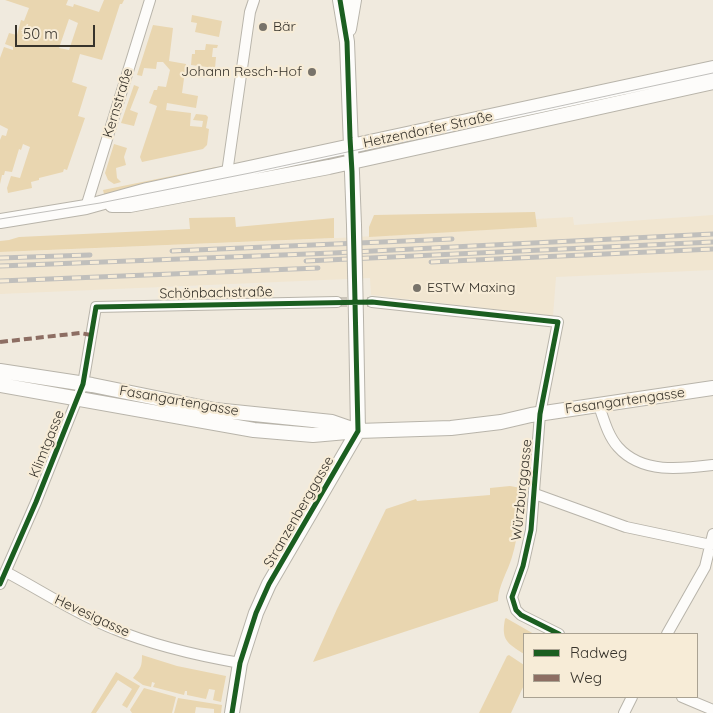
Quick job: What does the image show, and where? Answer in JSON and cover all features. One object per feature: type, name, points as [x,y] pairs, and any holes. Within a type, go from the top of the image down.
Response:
[{"type":"main road","points":[[340,0],[347,42],[354,225],[358,431]]},
{"type":"main road","points":[[347,42],[354,0]]},
{"type":"main road","name":"Hetzendorfer Straße","points":[[86,207],[148,190],[713,68]]},
{"type":"main road","name":"Hetzendorfer Straße","points":[[0,220],[86,207],[136,204],[352,162],[713,82]]},
{"type":"main road","name":"Fasangartengasse","points":[[0,371],[83,384],[215,410],[332,422],[358,431]]},
{"type":"main road","name":"Fasangartengasse","points":[[0,385],[254,430],[313,435],[358,431],[451,428],[501,422],[540,414],[713,388]]},
{"type":"main road","name":"Stranzenberggasse","points":[[232,713],[240,664],[256,613],[269,584],[358,431]]},
{"type":"street","name":"Kernstraße","points":[[86,207],[150,0]]},
{"type":"street","points":[[227,173],[253,2]]},
{"type":"street","name":"Schönbachstraße","points":[[96,307],[337,302]]},
{"type":"street","name":"Würzburggasse","points":[[372,302],[558,322],[540,414],[535,494],[527,550],[512,597],[516,610],[521,615],[557,633]]},
{"type":"street","name":"Klimtgasse","points":[[0,584],[83,384],[96,307]]},
{"type":"street","points":[[599,406],[610,434],[618,447],[630,458],[648,465],[667,468],[713,465]]},
{"type":"street","points":[[535,494],[626,527],[712,539],[709,568],[667,633]]},
{"type":"street","name":"Hevesigasse","points":[[6,572],[66,606],[116,630],[240,664]]},
{"type":"street","points":[[624,713],[632,698]]},
{"type":"street","points":[[684,698],[713,710]]},
{"type":"shaded area","points":[[5,0],[68,0],[66,5],[73,7],[74,4],[99,12],[104,0],[124,0],[120,4],[102,60],[80,54],[72,82],[87,87],[78,116],[85,118],[67,170],[64,169],[63,172],[31,182],[32,188],[8,193],[7,188],[11,176],[20,178],[30,147],[23,144],[21,150],[19,149],[12,172],[5,171],[0,184],[0,140],[2,135],[6,136],[8,129],[0,125],[0,58],[4,47],[13,50],[13,47],[5,44],[9,33],[17,35],[21,20],[24,21],[29,8]],"holes":[[[69,19],[78,23],[69,50],[59,48]]]},
{"type":"shaded area","points":[[192,15],[222,21],[219,37],[195,32],[197,23],[191,22]]},
{"type":"shaded area","points":[[153,25],[173,28],[169,61],[186,64],[182,93],[198,96],[196,108],[167,103],[166,110],[191,113],[190,126],[202,127],[203,121],[193,120],[196,114],[206,115],[208,117],[206,128],[209,129],[207,145],[203,149],[142,162],[140,157],[157,106],[149,103],[154,90],[157,90],[158,86],[166,87],[170,70],[163,62],[157,62],[156,69],[144,68],[142,76],[137,75]]},
{"type":"shaded area","points":[[206,44],[218,45],[217,48],[213,48],[212,57],[216,57],[215,68],[191,65],[192,54],[195,54],[195,50],[205,50]]},
{"type":"shaded area","points":[[134,85],[139,87],[130,110],[138,113],[134,126],[121,123]]},
{"type":"shaded area","points":[[114,144],[127,148],[124,157],[126,165],[116,168],[117,178],[121,182],[114,184],[108,180],[105,173]]},
{"type":"shaded area","points":[[216,167],[218,175],[105,198],[103,190]]},
{"type":"shaded area","points":[[535,212],[537,227],[369,237],[369,227],[374,215]]},
{"type":"shaded area","points":[[713,215],[713,270],[556,277],[553,316],[371,295],[370,278],[0,294],[0,252],[338,238],[536,227],[536,219],[573,217],[574,225]]},
{"type":"shaded area","points":[[235,217],[236,227],[334,218],[334,238],[0,252],[0,241],[19,237],[190,229],[189,218]]},
{"type":"shaded area","points":[[510,486],[521,488],[519,522],[514,548],[503,579],[498,601],[313,662],[386,509],[416,499],[417,501],[490,495],[490,488]]},
{"type":"shaded area","points":[[505,619],[532,633],[523,633],[523,653],[509,644],[504,632]]},
{"type":"shaded area","points":[[142,655],[177,666],[226,676],[221,702],[213,700],[215,690],[209,689],[206,699],[187,695],[187,691],[185,691],[184,695],[153,687],[155,683],[152,682],[151,687],[143,685],[133,678],[142,662]]},
{"type":"shaded area","points":[[509,655],[523,664],[523,687],[511,713],[479,713]]},
{"type":"shaded area","points":[[116,672],[140,686],[127,708],[122,705],[132,689],[118,680],[96,713],[91,713]]},
{"type":"shaded area","points":[[144,688],[176,697],[172,713],[132,713],[130,710]]},
{"type":"shaded area","points":[[178,698],[222,705],[221,713],[214,713],[214,709],[196,707],[195,713],[174,713]]},
{"type":"tunnel","points":[[337,302],[372,302]]},
{"type":"tram line","points":[[0,219],[100,203],[250,173],[713,73]]},
{"type":"railway","points":[[0,266],[333,253],[713,234]]},
{"type":"railway","points":[[172,251],[452,239]]},
{"type":"railway","points":[[306,261],[713,242]]},
{"type":"railway","points":[[431,262],[713,249]]},
{"type":"railway","points":[[0,258],[90,255]]},
{"type":"railway","points":[[0,281],[318,268]]},
{"type":"marked path","points":[[0,342],[80,333],[91,335]]},
{"type":"cycle path","points":[[232,713],[240,663],[256,613],[269,584],[358,431],[347,42],[340,0]]},
{"type":"cycle path","points":[[0,584],[36,502],[83,384],[96,307],[372,302],[558,322],[540,414],[531,530],[523,566],[512,597],[516,610],[521,615],[557,633]]},
{"type":"place","name":"Bär","points":[[263,27]]},
{"type":"place","name":"Johann Resch-Hof","points":[[312,72]]},
{"type":"place","name":"ESTW Maxing","points":[[417,288]]}]
